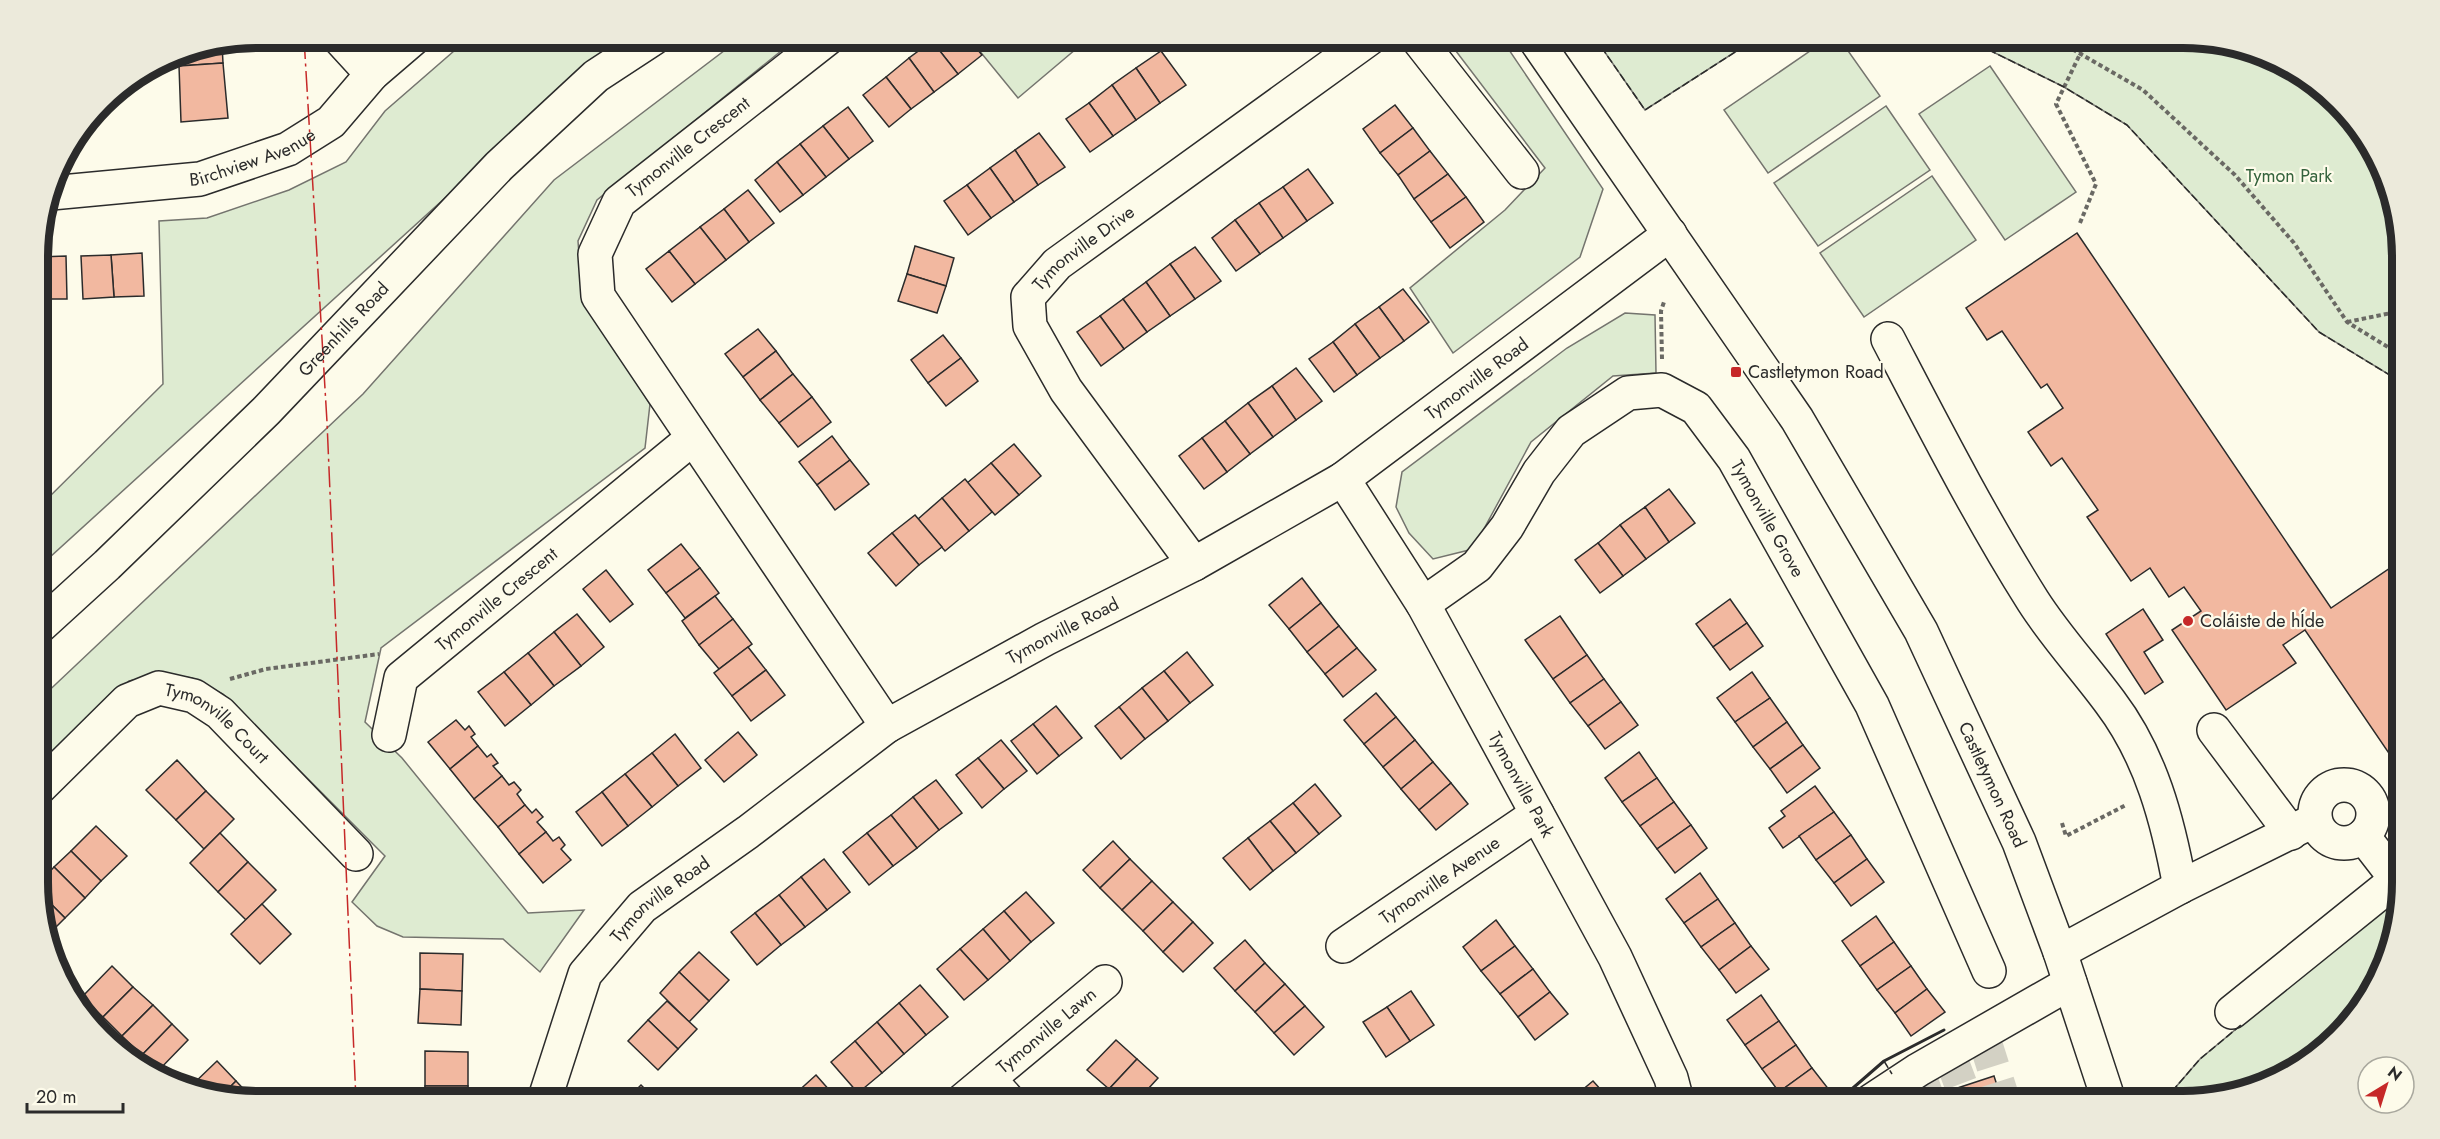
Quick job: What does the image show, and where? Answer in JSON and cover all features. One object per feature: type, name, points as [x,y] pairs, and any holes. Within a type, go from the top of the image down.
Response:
[{"type":"street","points":[[348,48],[372,74]]},
{"type":"street","name":"Birchview Avenue","points":[[59,192],[200,179],[288,149],[331,122],[372,74],[402,48]]},
{"type":"street","name":"Greenhills Road","points":[[48,619],[266,411],[499,166],[596,76],[639,48]]},
{"type":"street","name":"Tymonville Crescent","points":[[815,48],[619,202],[595,254],[598,296],[887,726]]},
{"type":"street","name":"Tymonville Drive","points":[[1194,564],[1066,390],[1030,326],[1028,297],[1057,264],[1356,48]]},
{"type":"street","points":[[1424,48],[1522,172]]},
{"type":"street","name":"Castletymon Road","points":[[1541,48],[1797,419],[1921,631],[2019,842],[2060,952],[2106,1091]]},
{"type":"street","name":"Tymonville Road","points":[[547,1091],[585,974],[642,907],[748,832],[887,726],[1045,639],[1194,564],[1343,479],[1670,234]]},
{"type":"street","points":[[1888,339],[1983,515],[2034,602],[2111,703],[2131,734],[2156,790],[2170,831],[2180,886]]},
{"type":"street","name":"Tymonville Grove","points":[[1423,604],[1477,566],[1507,527],[1539,472],[1571,431],[1628,393],[1662,390],[1696,408],[1734,459],[1872,705],[1989,971]]},
{"type":"street","name":"Tymonville Crescent","points":[[389,735],[401,678],[693,438]]},
{"type":"street","name":"Tymonville Park","points":[[1343,479],[1423,604],[1615,957],[1671,1078],[1674,1091]]},
{"type":"street","name":"Tymonville Court","points":[[48,779],[127,701],[159,688],[194,696],[220,713],[356,854]]},
{"type":"street","points":[[2060,952],[2180,886],[2303,827],[2318,798],[2326,790],[2337,785],[2358,788],[2372,805],[2373,816],[2370,827],[2363,837],[2352,842],[2340,843],[2329,839],[2320,831],[2303,827],[2214,730]]},
{"type":"street","name":"Tymonville Avenue","points":[[1343,946],[1537,814]]},
{"type":"street","points":[[2363,837],[2392,868]]},
{"type":"street","points":[[2232,1012],[2392,883]]},
{"type":"street","name":"Tymonville Lawn","points":[[999,1090],[1105,982]]},
{"type":"street","points":[[1886,1091],[1918,1070],[2070,983]]},
{"type":"path","points":[[2073,48],[2143,90],[2235,175],[2294,243],[2347,322],[2392,350]]},
{"type":"path","points":[[2080,223],[2096,184],[2056,104],[2081,52]]},
{"type":"path","points":[[1662,366],[1661,310],[1664,302]]},
{"type":"path","points":[[2347,322],[2392,313]]},
{"type":"path","points":[[224,681],[266,669],[380,654],[421,662]]},
{"type":"path","points":[[2062,823],[2066,836],[2156,790]]},
{"type":"green space","points":[[457,48],[610,48],[48,559],[48,498],[163,384],[159,221],[207,218],[289,190],[346,162],[385,111]]},
{"type":"green space","points":[[728,48],[785,48],[597,200],[578,241],[582,296],[650,404],[645,448],[381,648],[365,722],[402,758],[528,913],[584,910],[540,972],[503,939],[403,937],[377,926],[352,902],[385,856],[223,694],[192,678],[162,674],[129,681],[48,763],[48,692],[363,394],[554,180]]},
{"type":"green space","points":[[977,48],[1077,48],[1018,98]]},
{"type":"green space","points":[[1454,48],[1508,48],[1603,189],[1580,257],[1453,353],[1410,288],[1505,210],[1545,168]]},
{"type":"green space","points":[[1602,48],[1741,48],[1645,110]]},
{"type":"green space","points":[[1814,48],[1846,48],[1880,96],[1768,173],[1724,110]]},
{"type":"green space","name":"Tymon Park","points":[[1983,48],[2197,48],[2237,55],[2263,64],[2288,76],[2310,91],[2331,109],[2364,152],[2385,203],[2392,257],[2392,377],[2319,332],[2127,125],[2064,87]]},
{"type":"green space","points":[[1990,66],[2076,192],[2005,240],[1919,114]]},
{"type":"green space","points":[[1886,106],[1930,170],[1818,246],[1774,183]]},
{"type":"green space","points":[[1932,176],[1976,240],[1864,317],[1820,253]]},
{"type":"green space","points":[[1625,313],[1655,315],[1656,373],[1613,376],[1531,442],[1473,549],[1433,559],[1409,533],[1396,507],[1402,472],[1567,348]]},
{"type":"green space","points":[[2391,900],[2385,936],[2364,987],[2331,1030],[2310,1048],[2276,1069],[2250,1080],[2197,1091],[2172,1091],[2200,1059]]},
{"type":"building","points":[[923,48],[938,48],[958,74],[934,92],[909,58]]},
{"type":"building","points":[[938,48],[976,48],[982,55],[958,74]]},
{"type":"building","points":[[222,51],[223,63],[179,66],[179,63],[203,55]]},
{"type":"building","points":[[1161,51],[1186,85],[1160,103],[1136,68]]},
{"type":"building","points":[[909,58],[934,92],[911,109],[886,77]]},
{"type":"building","points":[[223,63],[228,118],[181,122],[179,66]]},
{"type":"building","points":[[1136,68],[1160,103],[1136,120],[1112,85]]},
{"type":"building","points":[[886,77],[911,109],[889,127],[863,95]]},
{"type":"building","points":[[1112,85],[1136,120],[1113,136],[1089,103]]},
{"type":"building","points":[[1089,103],[1113,136],[1090,152],[1066,119]]},
{"type":"building","points":[[1395,105],[1413,128],[1380,153],[1363,129]]},
{"type":"building","points":[[848,107],[873,141],[849,159],[823,126]]},
{"type":"building","points":[[823,126],[849,159],[826,177],[800,144]]},
{"type":"building","points":[[1413,128],[1430,151],[1398,175],[1380,153]]},
{"type":"building","points":[[1039,133],[1065,167],[1038,185],[1015,150]]},
{"type":"building","points":[[800,144],[826,177],[803,195],[777,162]]},
{"type":"building","points":[[1015,150],[1038,185],[1014,202],[990,168]]},
{"type":"building","points":[[1430,151],[1448,174],[1414,199],[1398,175]]},
{"type":"building","points":[[777,162],[803,195],[780,212],[755,180]]},
{"type":"building","points":[[990,168],[1014,202],[991,218],[967,185]]},
{"type":"building","points":[[1308,169],[1333,203],[1307,221],[1283,187]]},
{"type":"building","points":[[1448,174],[1466,197],[1431,222],[1414,199]]},
{"type":"building","points":[[967,185],[991,218],[968,235],[944,201]]},
{"type":"building","points":[[1283,187],[1307,221],[1283,238],[1259,203]]},
{"type":"building","points":[[748,190],[774,223],[749,242],[724,209]]},
{"type":"building","points":[[1466,197],[1484,222],[1450,248],[1431,222]]},
{"type":"building","points":[[1259,203],[1283,238],[1260,254],[1235,220]]},
{"type":"building","points":[[724,209],[749,242],[726,260],[700,227]]},
{"type":"building","points":[[1235,220],[1260,254],[1236,271],[1212,238]]},
{"type":"building","points":[[700,227],[726,260],[695,284],[669,251]]},
{"type":"building","points":[[2077,233],[2331,608],[2392,567],[2392,758],[2305,630],[2283,645],[2296,663],[2226,710],[2172,630],[2201,611],[2184,587],[2169,597],[2150,568],[2131,581],[2087,517],[2098,510],[2062,458],[2051,466],[2028,432],[2063,408],[2047,384],[2041,388],[2002,331],[1987,340],[1966,308]]},
{"type":"building","points":[[915,246],[954,258],[946,286],[907,274]]},
{"type":"building","points":[[1195,247],[1221,281],[1195,299],[1170,264]]},
{"type":"building","points":[[669,251],[695,284],[672,302],[646,269]]},
{"type":"building","points":[[142,253],[144,296],[114,297],[111,255]]},
{"type":"building","points":[[111,255],[114,297],[83,299],[81,256]]},
{"type":"building","points":[[66,256],[67,299],[48,299],[48,257]]},
{"type":"building","points":[[1170,264],[1195,299],[1170,316],[1146,282]]},
{"type":"building","points":[[907,274],[946,286],[937,313],[898,301]]},
{"type":"building","points":[[1146,282],[1170,316],[1147,332],[1123,299]]},
{"type":"building","points":[[1403,289],[1429,322],[1404,341],[1379,307]]},
{"type":"building","points":[[1123,299],[1147,332],[1124,349],[1100,316]]},
{"type":"building","points":[[1379,307],[1404,341],[1380,358],[1355,324]]},
{"type":"building","points":[[1100,316],[1124,349],[1101,366],[1077,332]]},
{"type":"building","points":[[1355,324],[1380,358],[1357,375],[1333,342]]},
{"type":"building","points":[[758,329],[776,351],[743,377],[725,354]]},
{"type":"building","points":[[943,335],[961,358],[928,383],[911,360]]},
{"type":"building","points":[[1333,342],[1357,375],[1334,392],[1309,359]]},
{"type":"building","points":[[776,351],[793,374],[760,400],[743,377]]},
{"type":"building","points":[[961,358],[978,381],[946,406],[928,383]]},
{"type":"building","points":[[1296,368],[1322,401],[1296,420],[1272,386]]},
{"type":"building","points":[[793,374],[812,397],[779,423],[760,400]]},
{"type":"building","points":[[1272,386],[1296,420],[1273,437],[1248,403]]},
{"type":"building","points":[[812,397],[831,422],[798,447],[779,423]]},
{"type":"building","points":[[1248,403],[1273,437],[1250,454],[1225,421]]},
{"type":"building","points":[[1225,421],[1250,454],[1227,472],[1202,438]]},
{"type":"building","points":[[832,436],[850,460],[817,485],[799,462]]},
{"type":"building","points":[[1202,438],[1227,472],[1204,489],[1179,456]]},
{"type":"building","points":[[1014,444],[1041,476],[1019,495],[991,463]]},
{"type":"building","points":[[850,460],[869,484],[835,510],[817,485]]},
{"type":"building","points":[[991,463],[1019,495],[995,515],[967,483]]},
{"type":"building","points":[[965,479],[992,512],[969,531],[942,498]]},
{"type":"building","points":[[1669,489],[1695,523],[1669,542],[1645,507]]},
{"type":"building","points":[[942,498],[969,531],[945,551],[918,519]]},
{"type":"building","points":[[1645,507],[1669,542],[1646,559],[1620,525]]},
{"type":"building","points":[[915,515],[942,547],[919,565],[892,533]]},
{"type":"building","points":[[1620,525],[1646,559],[1623,576],[1598,543]]},
{"type":"building","points":[[892,533],[919,565],[896,586],[868,553]]},
{"type":"building","points":[[1598,543],[1623,576],[1600,593],[1575,560]]},
{"type":"building","points":[[681,544],[700,568],[666,593],[648,570]]},
{"type":"building","points":[[700,568],[719,593],[685,618],[666,593]]},
{"type":"building","points":[[606,570],[633,604],[610,622],[583,589]]},
{"type":"building","points":[[1302,578],[1321,603],[1289,629],[1269,605]]},
{"type":"building","points":[[715,596],[733,619],[699,645],[682,621]]},
{"type":"building","points":[[1730,599],[1747,623],[1713,647],[1696,624]]},
{"type":"building","points":[[1321,603],[1339,626],[1307,652],[1289,629]]},
{"type":"building","points":[[2143,609],[2163,640],[2144,652],[2163,682],[2145,694],[2106,634]]},
{"type":"building","points":[[577,614],[604,647],[581,666],[554,632]]},
{"type":"building","points":[[1560,616],[1587,655],[1553,679],[1525,640]]},
{"type":"building","points":[[733,619],[752,644],[719,669],[699,645]]},
{"type":"building","points":[[1747,623],[1763,646],[1730,670],[1713,647]]},
{"type":"building","points":[[1339,626],[1357,648],[1325,674],[1307,652]]},
{"type":"building","points":[[554,632],[581,666],[554,686],[528,653]]},
{"type":"building","points":[[748,647],[766,670],[732,696],[714,673]]},
{"type":"building","points":[[1357,648],[1376,670],[1343,697],[1325,674]]},
{"type":"building","points":[[1187,652],[1213,685],[1190,703],[1164,671]]},
{"type":"building","points":[[528,653],[554,686],[531,705],[504,672]]},
{"type":"building","points":[[1587,655],[1604,679],[1570,703],[1553,679]]},
{"type":"building","points":[[766,670],[785,695],[751,721],[732,696]]},
{"type":"building","points":[[1164,671],[1190,703],[1168,721],[1142,688]]},
{"type":"building","points":[[504,672],[531,705],[505,726],[478,692]]},
{"type":"building","points":[[1752,672],[1770,698],[1735,722],[1717,698]]},
{"type":"building","points":[[1604,679],[1621,702],[1588,726],[1570,703]]},
{"type":"building","points":[[1142,688],[1168,721],[1145,739],[1119,707]]},
{"type":"building","points":[[1376,693],[1396,717],[1364,744],[1344,720]]},
{"type":"building","points":[[1770,698],[1787,722],[1753,747],[1735,722]]},
{"type":"building","points":[[1621,702],[1638,725],[1605,749],[1588,726]]},
{"type":"building","points":[[1056,706],[1082,738],[1059,756],[1033,724]]},
{"type":"building","points":[[1119,707],[1145,739],[1121,759],[1095,726]]},
{"type":"building","points":[[1396,717],[1415,740],[1383,767],[1364,744]]},
{"type":"building","points":[[456,720],[465,730],[469,726],[475,734],[471,737],[478,746],[450,769],[428,742]]},
{"type":"building","points":[[1787,722],[1803,745],[1770,769],[1753,747]]},
{"type":"building","points":[[1033,724],[1059,756],[1037,774],[1011,741]]},
{"type":"building","points":[[738,732],[757,755],[724,782],[705,760]]},
{"type":"building","points":[[675,734],[701,768],[678,786],[652,753]]},
{"type":"building","points":[[1001,740],[1027,771],[1004,789],[978,758]]},
{"type":"building","points":[[1415,740],[1433,762],[1401,789],[1383,767]]},
{"type":"building","points":[[1803,745],[1820,768],[1787,793],[1770,769]]},
{"type":"building","points":[[478,746],[487,757],[491,754],[498,763],[493,766],[502,776],[474,799],[450,769]]},
{"type":"building","points":[[1639,752],[1657,778],[1622,802],[1605,778]]},
{"type":"building","points":[[652,753],[678,786],[652,807],[625,774]]},
{"type":"building","points":[[978,758],[1004,789],[982,808],[956,775]]},
{"type":"building","points":[[177,760],[206,791],[176,820],[146,790]]},
{"type":"building","points":[[1433,762],[1451,783],[1419,810],[1401,789]]},
{"type":"building","points":[[625,774],[652,807],[628,826],[602,792]]},
{"type":"building","points":[[502,776],[509,785],[514,782],[521,790],[517,794],[525,805],[498,827],[474,799]]},
{"type":"building","points":[[1657,778],[1674,802],[1640,826],[1622,802]]},
{"type":"building","points":[[936,780],[962,813],[939,830],[913,797]]},
{"type":"building","points":[[1451,783],[1468,804],[1436,830],[1419,810]]},
{"type":"building","points":[[1315,784],[1341,816],[1319,834],[1293,803]]},
{"type":"building","points":[[1815,786],[1834,812],[1783,848],[1769,828],[1785,816],[1781,811]]},
{"type":"building","points":[[206,791],[234,819],[204,849],[176,820]]},
{"type":"building","points":[[602,792],[628,826],[602,846],[576,812]]},
{"type":"building","points":[[913,797],[939,830],[917,848],[891,815]]},
{"type":"building","points":[[1674,802],[1691,825],[1657,849],[1640,826]]},
{"type":"building","points":[[1293,803],[1319,834],[1296,853],[1270,821]]},
{"type":"building","points":[[525,805],[532,813],[536,809],[543,817],[537,822],[546,832],[519,854],[498,827]]},
{"type":"building","points":[[1834,812],[1851,835],[1816,860],[1799,836]]},
{"type":"building","points":[[891,815],[917,848],[893,866],[867,833]]},
{"type":"building","points":[[1270,821],[1296,853],[1273,871],[1248,838]]},
{"type":"building","points":[[1691,825],[1707,848],[1675,873],[1657,849]]},
{"type":"building","points":[[96,826],[127,856],[101,881],[71,851]]},
{"type":"building","points":[[546,832],[553,841],[559,837],[565,845],[561,849],[571,860],[543,883],[519,854]]},
{"type":"building","points":[[220,833],[248,862],[218,892],[190,863]]},
{"type":"building","points":[[867,833],[893,866],[869,885],[843,852]]},
{"type":"building","points":[[1851,835],[1867,859],[1834,883],[1816,860]]},
{"type":"building","points":[[1248,838],[1273,871],[1250,890],[1223,858]]},
{"type":"building","points":[[1113,841],[1130,859],[1100,888],[1083,870]]},
{"type":"building","points":[[71,851],[101,881],[85,898],[54,867]]},
{"type":"building","points":[[824,859],[850,892],[827,910],[801,877]]},
{"type":"building","points":[[1130,859],[1152,881],[1122,910],[1100,888]]},
{"type":"building","points":[[1867,859],[1884,882],[1851,906],[1834,883]]},
{"type":"building","points":[[248,862],[276,890],[246,920],[218,892]]},
{"type":"building","points":[[54,867],[85,898],[65,918],[49,902],[48,873]]},
{"type":"building","points":[[1700,873],[1718,899],[1684,923],[1666,899]]},
{"type":"building","points":[[801,877],[827,910],[805,927],[779,895]]},
{"type":"building","points":[[1152,881],[1173,902],[1143,931],[1122,910]]},
{"type":"building","points":[[1026,892],[1054,923],[1031,942],[1004,911]]},
{"type":"building","points":[[779,895],[805,927],[781,945],[755,913]]},
{"type":"building","points":[[1718,899],[1735,923],[1701,947],[1684,923]]},
{"type":"building","points":[[49,902],[65,918],[54,929]]},
{"type":"building","points":[[1173,902],[1193,922],[1163,952],[1143,931]]},
{"type":"building","points":[[262,904],[291,934],[260,964],[231,934]]},
{"type":"building","points":[[1004,911],[1031,942],[1010,961],[983,929]]},
{"type":"building","points":[[755,913],[781,945],[757,965],[731,932]]},
{"type":"building","points":[[1876,916],[1894,942],[1860,966],[1842,941]]},
{"type":"building","points":[[1496,920],[1515,946],[1481,971],[1463,947]]},
{"type":"building","points":[[1193,922],[1213,943],[1183,972],[1163,952]]},
{"type":"building","points":[[1735,923],[1751,946],[1719,970],[1701,947]]},
{"type":"building","points":[[983,929],[1010,961],[988,980],[960,949]]},
{"type":"building","points":[[1245,940],[1265,963],[1235,991],[1214,968]]},
{"type":"building","points":[[1894,942],[1911,966],[1877,990],[1860,966]]},
{"type":"building","points":[[1515,946],[1533,969],[1500,994],[1481,971]]},
{"type":"building","points":[[1751,946],[1769,969],[1736,993],[1719,970]]},
{"type":"building","points":[[960,949],[988,980],[964,1000],[937,969]]},
{"type":"building","points":[[699,952],[729,980],[709,1001],[679,972]]},
{"type":"building","points":[[420,953],[463,954],[462,991],[420,989]]},
{"type":"building","points":[[1265,963],[1285,984],[1255,1012],[1235,991]]},
{"type":"building","points":[[112,966],[133,987],[103,1017],[82,997]]},
{"type":"building","points":[[1911,966],[1927,989],[1895,1013],[1877,990]]},
{"type":"building","points":[[1533,969],[1550,992],[1518,1017],[1500,994]]},
{"type":"building","points":[[679,972],[709,1001],[689,1022],[660,993]]},
{"type":"building","points":[[1285,984],[1305,1006],[1274,1033],[1255,1012]]},
{"type":"building","points":[[920,985],[948,1017],[926,1035],[899,1003]]},
{"type":"building","points":[[133,987],[153,1005],[122,1036],[103,1017]]},
{"type":"building","points":[[420,989],[462,991],[461,1025],[418,1023]]},
{"type":"building","points":[[1927,989],[1945,1012],[1911,1036],[1895,1013]]},
{"type":"building","points":[[1411,991],[1434,1025],[1410,1041],[1387,1007]]},
{"type":"building","points":[[1550,992],[1568,1014],[1535,1040],[1518,1017]]},
{"type":"building","points":[[1761,995],[1779,1021],[1745,1045],[1727,1020]]},
{"type":"building","points":[[667,1001],[697,1029],[678,1049],[648,1020]]},
{"type":"building","points":[[899,1003],[926,1035],[904,1054],[877,1022]]},
{"type":"building","points":[[153,1005],[172,1024],[142,1055],[122,1036]]},
{"type":"building","points":[[1305,1006],[1324,1027],[1294,1055],[1274,1033]]},
{"type":"building","points":[[1387,1007],[1410,1041],[1386,1057],[1363,1022]]},
{"type":"building","points":[[648,1020],[678,1049],[658,1070],[628,1041]]},
{"type":"building","points":[[1779,1021],[1796,1045],[1762,1069],[1745,1045]]},
{"type":"building","points":[[877,1022],[904,1054],[882,1073],[855,1041]]},
{"type":"building","points":[[172,1024],[188,1040],[161,1068],[142,1055]]},
{"type":"building","points":[[1116,1040],[1137,1059],[1109,1089],[1087,1070]]},
{"type":"building","points":[[855,1041],[882,1073],[860,1091],[856,1091],[831,1062]]},
{"type":"building","points":[[1796,1045],[1812,1068],[1780,1091],[1762,1069]]},
{"type":"building","points":[[425,1051],[468,1052],[468,1086],[425,1086]]},
{"type":"building","points":[[1137,1059],[1158,1078],[1146,1091],[1111,1091],[1109,1089]]},
{"type":"building","points":[[217,1061],[236,1081],[228,1089],[196,1082]]},
{"type":"building","points":[[1812,1068],[1830,1091],[1780,1091]]},
{"type":"building","points":[[816,1075],[830,1091],[798,1091]]},
{"type":"building","points":[[1994,1076],[1999,1091],[1948,1091]]},
{"type":"building","points":[[236,1081],[245,1090],[229,1089]]},
{"type":"building","points":[[1593,1081],[1602,1091],[1581,1091]]},
{"type":"building","points":[[641,1085],[647,1091],[635,1091]]},
{"type":"building","points":[[425,1086],[468,1086],[468,1091],[425,1091]]},
{"type":"tunnel","points":[[1983,1035],[2001,1091]]},
{"type":"tunnel","points":[[1949,1053],[1963,1091]]},
{"type":"tunnel","points":[[1918,1070],[1925,1091]]},
{"type":"fence","points":[[1602,48],[1645,110],[1741,48]]},
{"type":"fence","points":[[1983,48],[2064,87],[2127,125],[2319,332],[2392,377]]},
{"type":"fence","points":[[2172,1091],[2200,1059],[2241,1025]]},
{"type":"fence","points":[[1884,1061],[1892,1074]]},
{"type":"wall","points":[[1850,1091],[1884,1061],[1944,1030]]},
{"type":"power","points":[[305,48],[327,422],[356,1091]]},
{"type":"place","name":"Castletymon Road","points":[[1736,372]]},
{"type":"place","name":"Coláiste de hÍde","points":[[2188,621]]}]
